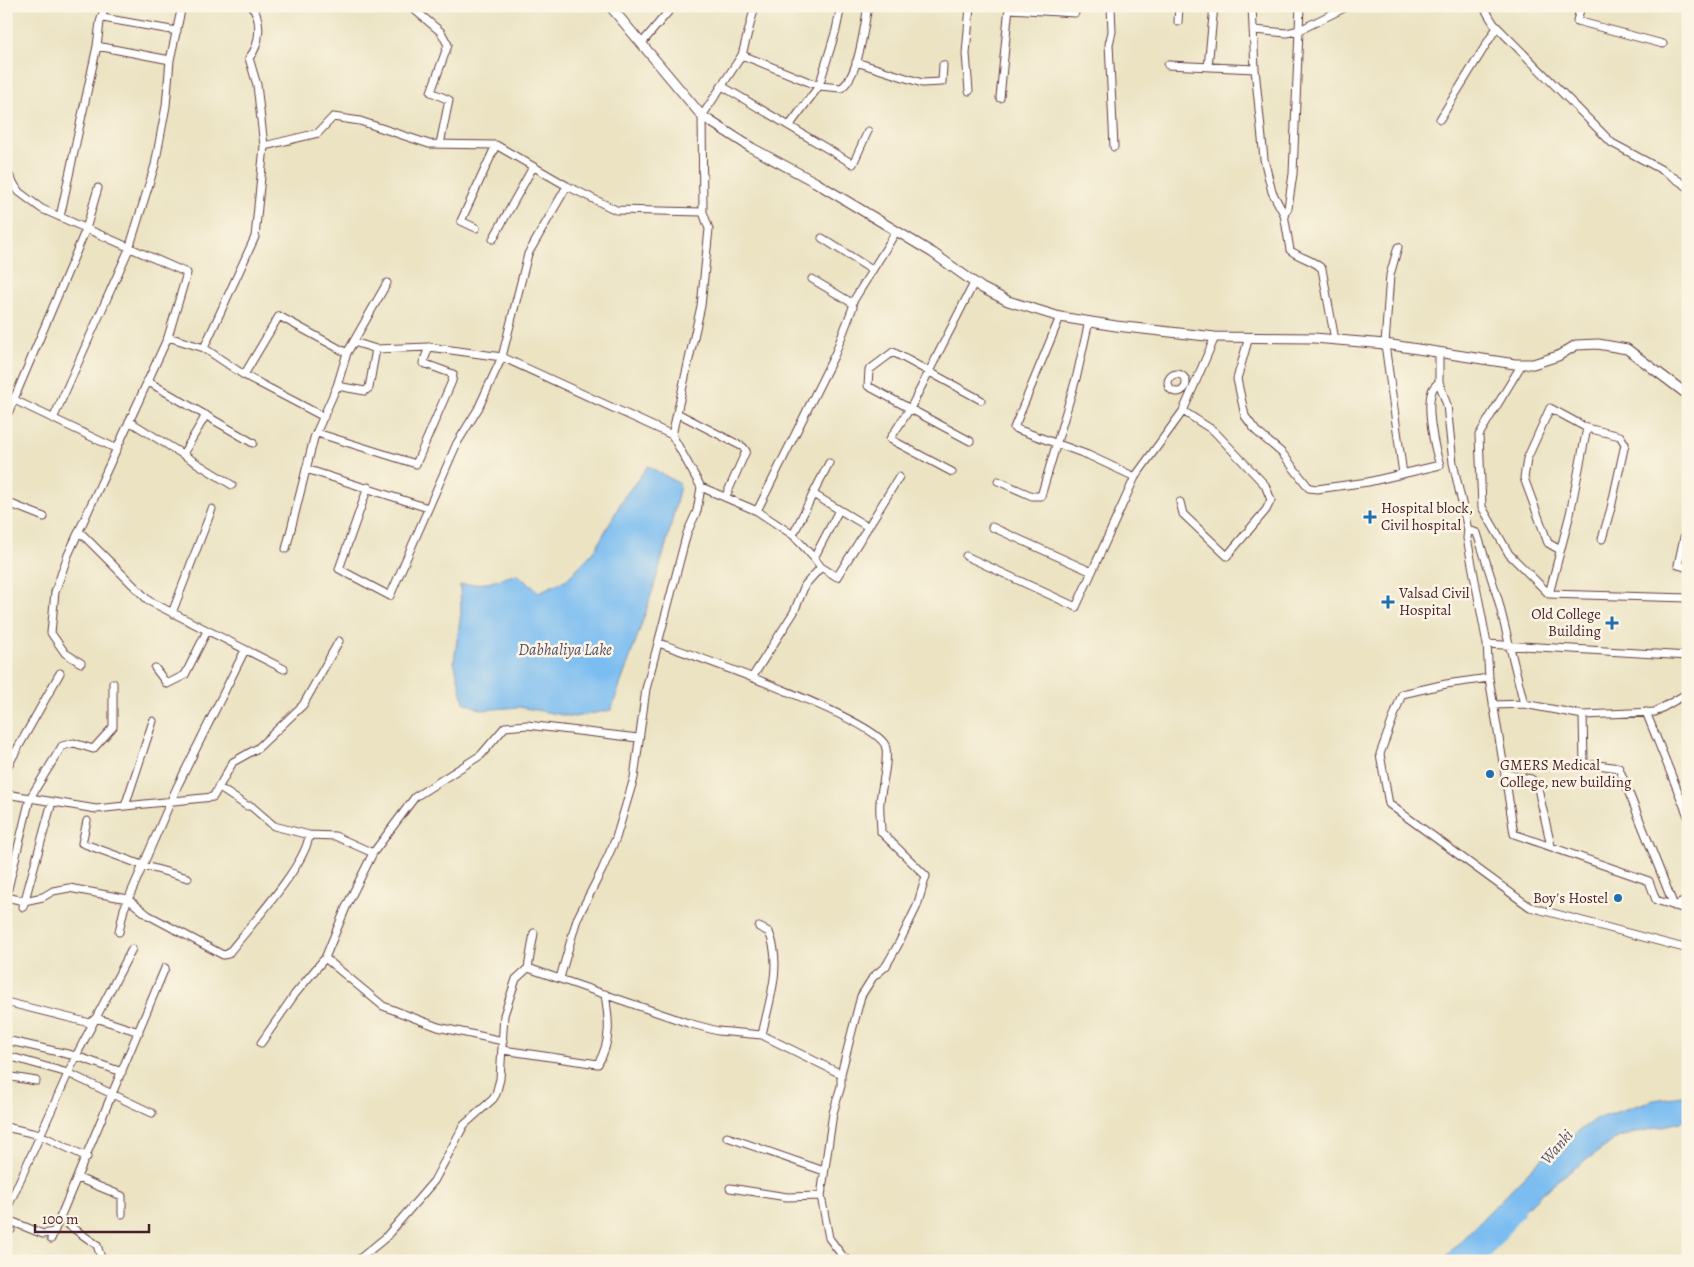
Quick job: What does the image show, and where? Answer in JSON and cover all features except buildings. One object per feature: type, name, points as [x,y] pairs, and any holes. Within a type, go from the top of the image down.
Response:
[{"type":"street","points":[[60,217],[97,46],[100,22],[103,18],[105,6]]},
{"type":"street","points":[[53,419],[129,249],[155,165],[166,106],[170,60],[178,31],[182,6]]},
{"type":"street","points":[[204,348],[255,238],[264,146],[257,85],[248,58],[254,53],[259,28],[258,13],[252,6]]},
{"type":"street","points":[[410,6],[441,32],[448,45],[431,92],[449,100],[440,144]]},
{"type":"street","points":[[610,6],[702,116],[752,148],[815,182],[933,253],[974,283],[1008,301],[1060,316],[1215,337],[1335,340],[1385,344],[1522,364],[1533,364],[1558,356],[1576,345],[1598,344],[1628,349],[1688,395]]},
{"type":"street","points":[[642,43],[673,6]]},
{"type":"street","points":[[672,435],[701,306],[709,230],[703,212],[702,116],[742,55],[755,6]]},
{"type":"street","points":[[789,126],[819,86],[836,30],[840,6]]},
{"type":"street","points":[[742,55],[819,86],[836,89],[844,86],[856,62],[868,6]]},
{"type":"street","points":[[969,91],[966,54],[970,6]]},
{"type":"street","points":[[1111,6],[1112,32],[1110,44],[1114,147]]},
{"type":"street","points":[[1178,22],[1179,6]]},
{"type":"street","points":[[1208,68],[1214,6]]},
{"type":"street","points":[[1252,6],[1255,69],[1264,159],[1272,192],[1284,214],[1290,250],[1299,257],[1319,265],[1322,269],[1335,340]]},
{"type":"street","points":[[1284,214],[1288,208],[1293,174],[1300,6]]},
{"type":"street","points":[[1254,30],[1287,33],[1300,30],[1348,6]]},
{"type":"street","points":[[1483,6],[1497,27],[1612,143],[1664,170],[1688,187]]},
{"type":"street","points":[[1581,6],[1577,21],[1663,44]]},
{"type":"street","points":[[1000,98],[1009,8],[1075,13]]},
{"type":"street","points":[[103,18],[178,31]]},
{"type":"street","points":[[1440,119],[1497,27]]},
{"type":"street","points":[[97,46],[170,60]]},
{"type":"street","points":[[856,62],[922,83],[942,82],[943,65]]},
{"type":"street","points":[[1168,65],[1255,69]]},
{"type":"street","points":[[722,86],[853,164],[868,131]]},
{"type":"street","points":[[264,146],[318,133],[333,118],[339,117],[360,121],[429,144],[496,145],[567,186],[616,210],[703,212]]},
{"type":"street","points":[[476,228],[461,222],[496,145]]},
{"type":"street","points":[[493,239],[533,167]]},
{"type":"street","points":[[6,171],[9,181],[42,209],[186,273],[168,337],[79,531],[55,592],[51,633],[65,653],[80,663]]},
{"type":"street","points":[[368,487],[339,569],[390,596],[457,443],[478,409],[502,357],[528,254],[567,186]]},
{"type":"street","points":[[6,418],[86,229],[98,188]]},
{"type":"street","points":[[757,511],[835,354],[853,307],[852,303],[896,232]]},
{"type":"street","points":[[822,238],[872,270]]},
{"type":"street","points":[[1398,247],[1390,275],[1385,344],[1403,474]]},
{"type":"street","points":[[812,279],[852,303]]},
{"type":"street","points":[[286,548],[317,433],[337,386],[347,353],[387,283]]},
{"type":"street","points":[[952,472],[890,439],[909,409],[974,283]]},
{"type":"street","points":[[244,375],[278,316],[347,353]]},
{"type":"street","points":[[1060,316],[1014,428],[1088,455],[1135,477]]},
{"type":"street","points":[[998,481],[1032,496],[1041,496],[1058,444],[1089,321]]},
{"type":"street","points":[[168,337],[204,348],[244,375],[324,417]]},
{"type":"street","points":[[966,556],[1076,607],[1135,477],[1183,410],[1215,337]]},
{"type":"street","points":[[1249,337],[1237,379],[1245,416],[1256,431],[1282,453],[1310,488],[1317,489],[1368,482],[1440,465],[1430,412],[1432,388],[1439,382]]},
{"type":"street","points":[[354,342],[376,349],[429,347],[502,357],[672,435],[701,487],[697,511],[687,533],[646,690],[634,778],[616,838],[577,919],[560,978]]},
{"type":"street","points":[[317,433],[416,464],[452,381],[452,374],[423,363],[429,347]]},
{"type":"street","points":[[337,386],[365,391],[369,388],[376,349]]},
{"type":"street","points":[[970,441],[868,386],[869,370],[893,352],[981,400]]},
{"type":"street","points":[[1439,352],[1439,382],[1447,405],[1454,462],[1468,530],[1467,538],[1487,644],[1489,678],[1506,774],[1514,834],[1648,880],[1656,900],[1688,910]]},
{"type":"street","points":[[1522,364],[1478,435],[1482,507],[1509,554],[1549,594],[1688,598]]},
{"type":"street","points":[[148,381],[253,443]]},
{"type":"street","points":[[6,396],[117,449]]},
{"type":"street","points":[[1560,550],[1548,543],[1524,478],[1527,459],[1550,408],[1587,428],[1620,436],[1625,444],[1602,539]]},
{"type":"street","points":[[1180,502],[1183,514],[1227,556],[1266,510],[1271,500],[1265,485],[1214,431],[1183,410]]},
{"type":"street","points":[[677,413],[743,447],[746,451],[726,496]]},
{"type":"street","points":[[183,454],[206,415]]},
{"type":"street","points":[[129,421],[232,485]]},
{"type":"street","points":[[1549,594],[1570,514],[1587,428]]},
{"type":"street","points":[[793,535],[829,464]]},
{"type":"street","points":[[306,469],[368,487],[428,508]]},
{"type":"street","points":[[701,487],[726,496],[757,511],[793,535],[822,567],[837,578],[899,477]]},
{"type":"street","points":[[813,494],[868,527]]},
{"type":"street","points":[[6,502],[44,517]]},
{"type":"street","points":[[172,613],[212,509]]},
{"type":"street","points":[[814,558],[839,510]]},
{"type":"street","points":[[1688,519],[1678,565],[1688,568]]},
{"type":"street","points":[[992,527],[1092,572]]},
{"type":"street","points":[[1468,530],[1477,533],[1510,644],[1524,704]]},
{"type":"street","points":[[79,531],[149,602],[284,669]]},
{"type":"street","points":[[752,676],[794,612],[805,585],[815,572],[822,567]]},
{"type":"street","points":[[155,668],[167,684],[185,675],[207,631]]},
{"type":"street","points":[[6,794],[96,809],[213,796],[233,762],[258,748],[303,705],[339,641]]},
{"type":"street","points":[[659,643],[752,676],[870,730],[885,745],[886,754],[880,803],[881,832],[926,876],[917,906],[899,943],[886,966],[873,977],[861,996],[840,1074],[841,1086],[833,1113],[821,1196],[829,1238],[844,1258],[850,1261]]},
{"type":"street","points":[[1487,644],[1688,656]]},
{"type":"street","points":[[119,932],[128,899],[142,865],[245,650]]},
{"type":"street","points":[[6,769],[60,673]]},
{"type":"street","points":[[1489,678],[1446,684],[1402,694],[1380,754],[1389,804],[1530,907],[1688,949]]},
{"type":"street","points":[[113,683],[113,727],[93,749],[74,743],[62,746],[30,798],[6,897],[24,904],[43,898],[53,891],[69,888],[128,899],[148,915],[223,956],[228,954],[284,883],[309,844],[309,835]]},
{"type":"street","points":[[1493,705],[1524,704],[1583,715],[1655,712],[1688,694]]},
{"type":"street","points":[[1646,712],[1688,816]]},
{"type":"street","points":[[1583,715],[1584,763],[1619,768],[1674,906]]},
{"type":"street","points":[[125,806],[153,721]]},
{"type":"street","points":[[261,1043],[295,994],[325,958],[347,905],[373,853],[415,797],[481,754],[506,727],[527,725],[638,738]]},
{"type":"street","points":[[1506,774],[1531,778],[1538,784],[1551,846]]},
{"type":"street","points":[[218,787],[247,806],[251,806],[274,826],[309,835],[335,836],[373,853]]},
{"type":"street","points":[[24,904],[52,802]]},
{"type":"street","points":[[87,821],[82,843],[142,865],[188,878]]},
{"type":"street","points":[[1674,906],[1688,900]]},
{"type":"street","points":[[759,927],[769,932],[775,946],[776,970],[762,1035]]},
{"type":"street","points":[[357,1261],[385,1238],[434,1181],[464,1125],[493,1099],[500,1079],[504,1015],[511,989],[516,979],[528,968],[534,933]]},
{"type":"street","points":[[12,1230],[7,1215],[40,1135],[76,1056],[132,950]]},
{"type":"street","points":[[325,958],[383,1006],[438,1027],[503,1041]]},
{"type":"street","points":[[7,1215],[43,1234],[52,1236],[87,1157],[165,968]]},
{"type":"street","points":[[528,968],[688,1023],[718,1030],[762,1035],[840,1074]]},
{"type":"street","points":[[502,1050],[598,1064],[609,1039],[610,1028],[605,994]]},
{"type":"street","points":[[6,1002],[90,1023],[96,1018]]},
{"type":"street","points":[[96,1018],[139,1032]]},
{"type":"street","points":[[6,1040],[76,1056],[122,1072]]},
{"type":"street","points":[[8,1056],[68,1073],[152,1113]]},
{"type":"street","points":[[6,1076],[36,1081]]},
{"type":"street","points":[[6,1127],[40,1135],[87,1157]]},
{"type":"street","points":[[727,1137],[824,1171]]},
{"type":"street","points":[[78,1178],[122,1196],[122,1214]]},
{"type":"street","points":[[730,1188],[787,1197],[821,1196]]},
{"type":"street","points":[[60,1219],[97,1245],[102,1261]]},
{"type":"water","name":"Dabhaliya Lake","points":[[648,466],[680,484],[659,570],[611,710],[574,717],[519,707],[482,710],[464,702],[454,661],[461,613],[460,585],[488,583],[517,574],[539,592],[567,579],[595,550],[624,497]]},
{"type":"water","points":[[1688,1095],[1688,1120],[1619,1137],[1555,1182],[1480,1250],[1472,1261],[1441,1261],[1543,1157],[1595,1119],[1654,1100]]},
{"type":"waterway","name":"Wanki","points":[[1478,1261],[1518,1210]]},
{"type":"place","name":"Hospital block, Civil hospital","points":[[1370,517]]},
{"type":"place","name":"Valsad Civil Hospital","points":[[1388,602]]},
{"type":"place","name":"Old College Building","points":[[1612,623]]},
{"type":"place","name":"GMERS Medical College, new building","points":[[1490,774]]},
{"type":"place","name":"Boy's Hostel","points":[[1618,898]]}]
